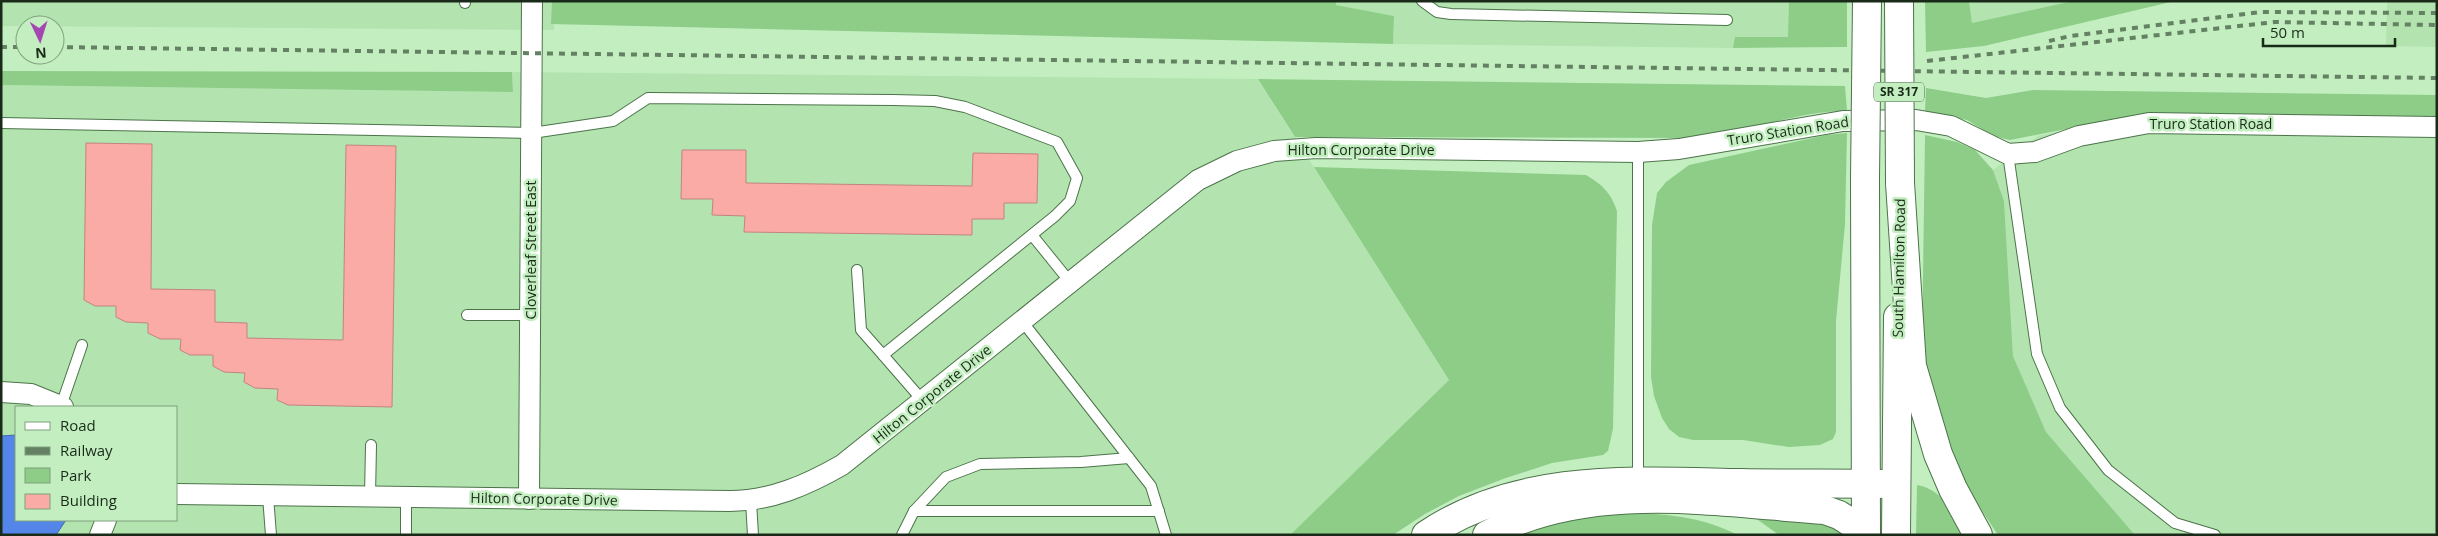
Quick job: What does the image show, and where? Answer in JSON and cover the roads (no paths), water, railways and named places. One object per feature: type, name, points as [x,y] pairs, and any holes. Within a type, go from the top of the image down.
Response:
[{"type":"main road","name":"SR 317","points":[[1866,533],[1865,178],[1867,1]]},
{"type":"main road","name":"South Hamilton Road","points":[[1896,535],[1900,183],[1899,1]]},
{"type":"main road","points":[[1900,183],[1912,366],[1938,454],[1957,496],[1978,535]]},
{"type":"main road","points":[[1426,535],[1444,522],[1486,504],[1529,491],[1592,483],[1638,481],[1896,484]]},
{"type":"main road","points":[[1487,535],[1532,515],[1582,503],[1676,499],[1825,510],[1839,514],[1866,533]]},
{"type":"street","name":"Cloverleaf Street East","points":[[529,499],[532,1]]},
{"type":"street","name":"Truro Station Road","points":[[1638,152],[1679,149],[1843,121],[1916,120],[1952,126],[2008,154],[2036,152],[2079,136],[2149,123],[2437,127]]},
{"type":"street","name":"Hilton Corporate Drive","points":[[178,494],[751,501],[790,491],[819,479],[842,465],[1198,180],[1237,161],[1274,151],[1316,148],[1638,152]]},
{"type":"street","points":[[1,392],[31,394],[62,406]]},
{"type":"street","points":[[100,535],[106,521]]},
{"type":"lane","points":[[1422,1],[1437,12],[1451,14],[1727,20]]},
{"type":"lane","points":[[1,123],[532,133],[613,121],[648,98],[935,101],[964,107],[1057,142],[1077,178],[1070,201],[1032,235],[884,355]]},
{"type":"lane","points":[[1638,152],[1638,481]]},
{"type":"lane","points":[[2008,154],[2037,354],[2060,408],[2108,470],[2175,523],[2215,535]]},
{"type":"lane","points":[[1032,235],[1070,282]]},
{"type":"lane","points":[[857,270],[861,330],[923,401]]},
{"type":"lane","points":[[467,314],[531,314]]},
{"type":"lane","points":[[1022,321],[1151,486],[1166,535]]},
{"type":"lane","points":[[62,406],[82,345]]},
{"type":"lane","points":[[370,496],[371,445]]},
{"type":"lane","points":[[902,535],[914,512],[946,478],[980,464],[1081,462],[1129,458]]},
{"type":"lane","points":[[268,496],[271,535]]},
{"type":"lane","points":[[406,497],[406,535]]},
{"type":"lane","points":[[751,501],[753,535]]},
{"type":"lane","points":[[914,512],[1159,512]]},
{"type":"water","points":[[15,435],[15,521],[65,521],[56,535],[1,535],[1,436]]},
{"type":"railway","points":[[2049,41],[2070,36],[2261,12],[2437,13]]},
{"type":"railway","points":[[1927,61],[2275,22],[2437,25]]},
{"type":"railway","points":[[1,47],[15,47]]},
{"type":"railway","points":[[65,47],[2437,78]]}]
